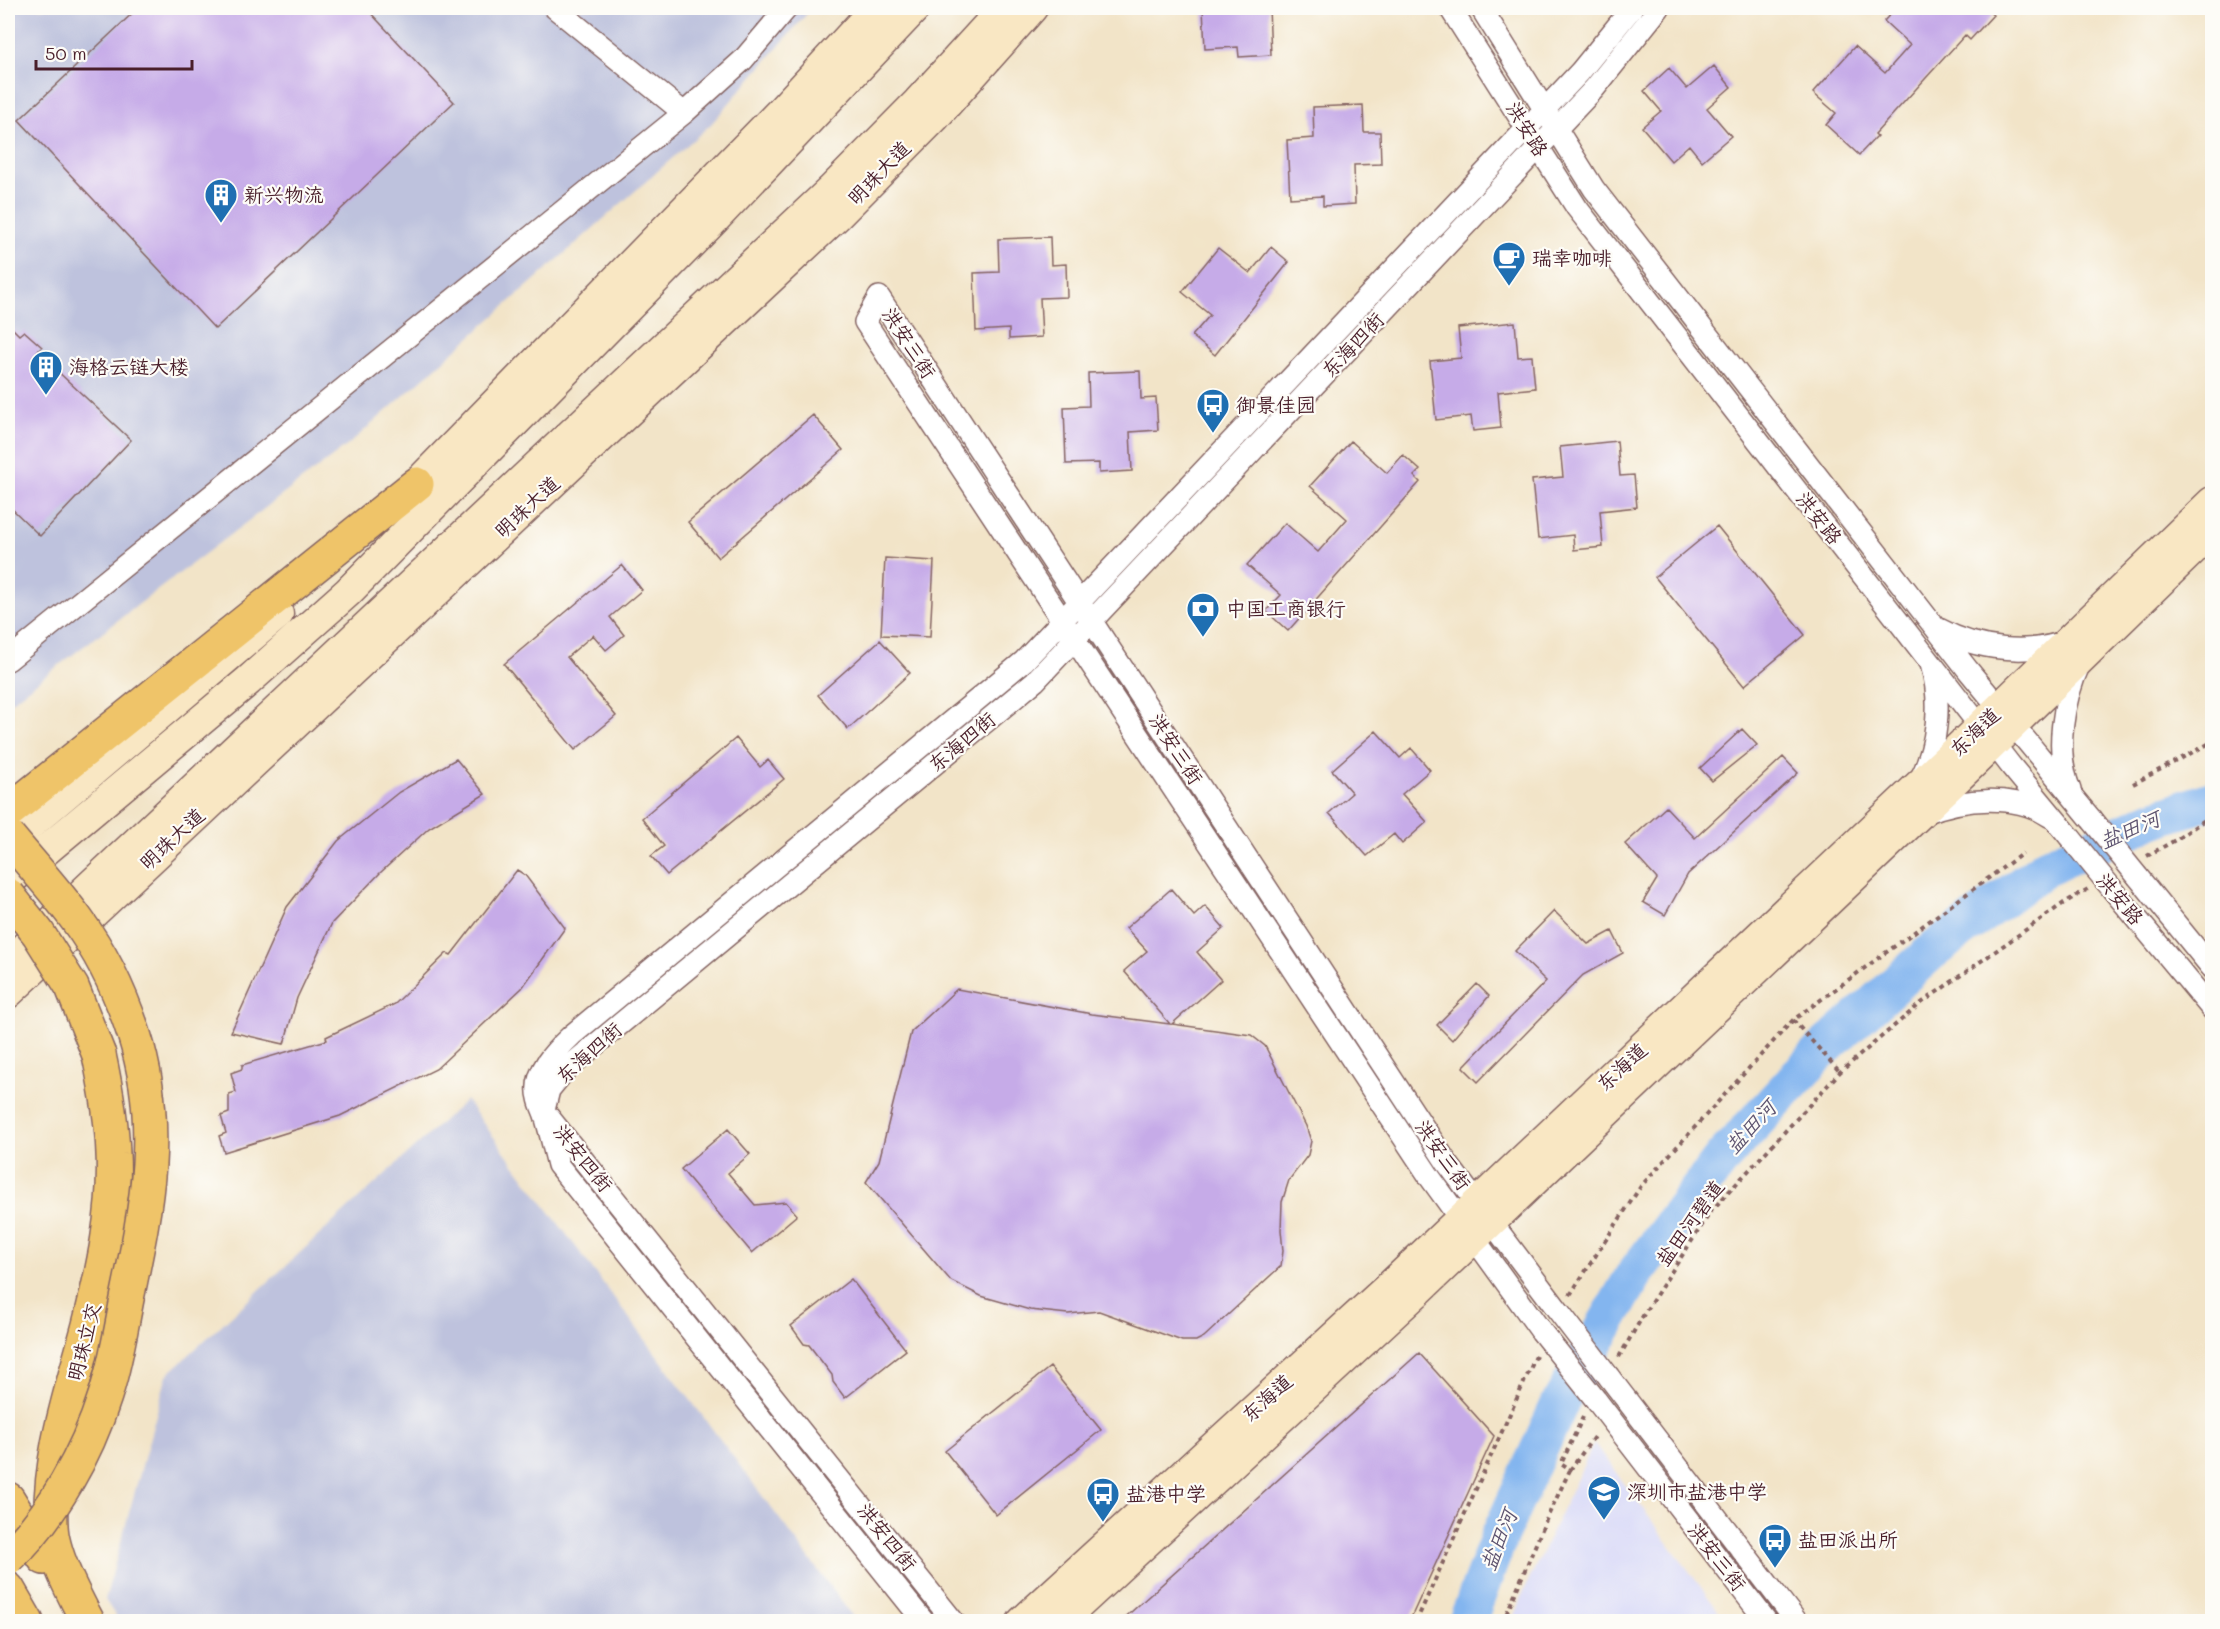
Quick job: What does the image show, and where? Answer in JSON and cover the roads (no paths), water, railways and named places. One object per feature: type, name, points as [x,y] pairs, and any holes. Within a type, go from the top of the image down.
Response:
[{"type":"main road","points":[[8,812],[417,484]]},
{"type":"main road","points":[[8,836],[77,920],[99,955],[119,994],[139,1055],[150,1121],[150,1171],[144,1218],[105,1395],[88,1442],[43,1516],[8,1558]]},
{"type":"main road","name":"明珠立交","points":[[8,895],[38,933],[72,987],[99,1055],[109,1102],[113,1156],[110,1214],[90,1321],[55,1454],[51,1527],[61,1564],[88,1622]]},
{"type":"main road","points":[[8,1498],[82,1622]]},
{"type":"main road","points":[[8,1589],[27,1622]]},
{"type":"main road","points":[[8,1600],[20,1622]]},
{"type":"street","points":[[555,8],[684,113]]},
{"type":"street","points":[[8,660],[684,113],[744,60],[787,8]]},
{"type":"street","points":[[8,843],[327,571],[417,484],[781,111],[876,8]]},
{"type":"street","points":[[8,882],[248,681],[348,592],[713,221],[915,8]]},
{"type":"street","name":"明珠大道","points":[[8,963],[825,196],[918,102],[1004,8]]},
{"type":"street","name":"明珠大道","points":[[8,993],[844,209],[933,117],[1032,8]]},
{"type":"street","name":"洪安路","points":[[1450,8],[1577,208],[1930,660],[2084,812],[2212,968]]},
{"type":"street","name":"洪安路","points":[[1481,8],[1593,189],[1932,623],[2062,828],[2104,888],[2212,1009]]},
{"type":"street","name":"东海四街","points":[[544,1111],[538,1096],[539,1082],[545,1065],[557,1049],[1024,661],[1581,72],[1632,8]]},
{"type":"street","name":"东海四街","points":[[544,1111],[549,1090],[566,1068],[1035,681],[1594,89],[1659,8]]},
{"type":"street","name":"洪安三街","points":[[1767,1622],[1596,1411],[1542,1331],[1476,1221],[1440,1153],[879,297],[865,322],[1422,1166],[1476,1221],[1557,1309],[1611,1372],[1797,1622]]},
{"type":"street","name":"东海道","points":[[2078,648],[2212,501]]},
{"type":"street","name":"东海道","points":[[1060,1622],[1476,1221],[2078,648],[2212,531]]},
{"type":"street","points":[[1932,623],[1959,639],[1996,647],[2078,648],[2062,743],[2065,777],[2084,812]]},
{"type":"street","points":[[1930,660],[1935,691],[1935,734],[1913,806],[1926,813],[1951,805],[1990,801],[2008,802],[2029,807],[2062,828]]},
{"type":"street","name":"洪安四街","points":[[544,1111],[558,1165],[924,1622]]},
{"type":"street","name":"洪安四街","points":[[544,1111],[954,1622]]},
{"type":"street","name":"东海道","points":[[1022,1622],[1392,1284],[1476,1221]]},
{"type":"waterway","name":"盐田河","points":[[1467,1622],[1499,1537],[1560,1403],[1634,1275],[1723,1157],[1821,1051],[1931,952],[2046,867],[2154,819],[2212,800]]},
{"type":"place","name":"新兴物流","points":[[221,224]]},
{"type":"place","name":"瑞幸咖啡","points":[[1509,287]]},
{"type":"place","name":"海格云链大楼","points":[[46,396]]},
{"type":"place","name":"御景佳园","points":[[1213,434]]},
{"type":"place","name":"中国工商银行","points":[[1203,638]]},
{"type":"place","name":"深圳市盐港中学","points":[[1604,1521]]},
{"type":"place","name":"盐港中学","points":[[1103,1523]]},
{"type":"place","name":"盐田派出所","points":[[1775,1569]]}]
